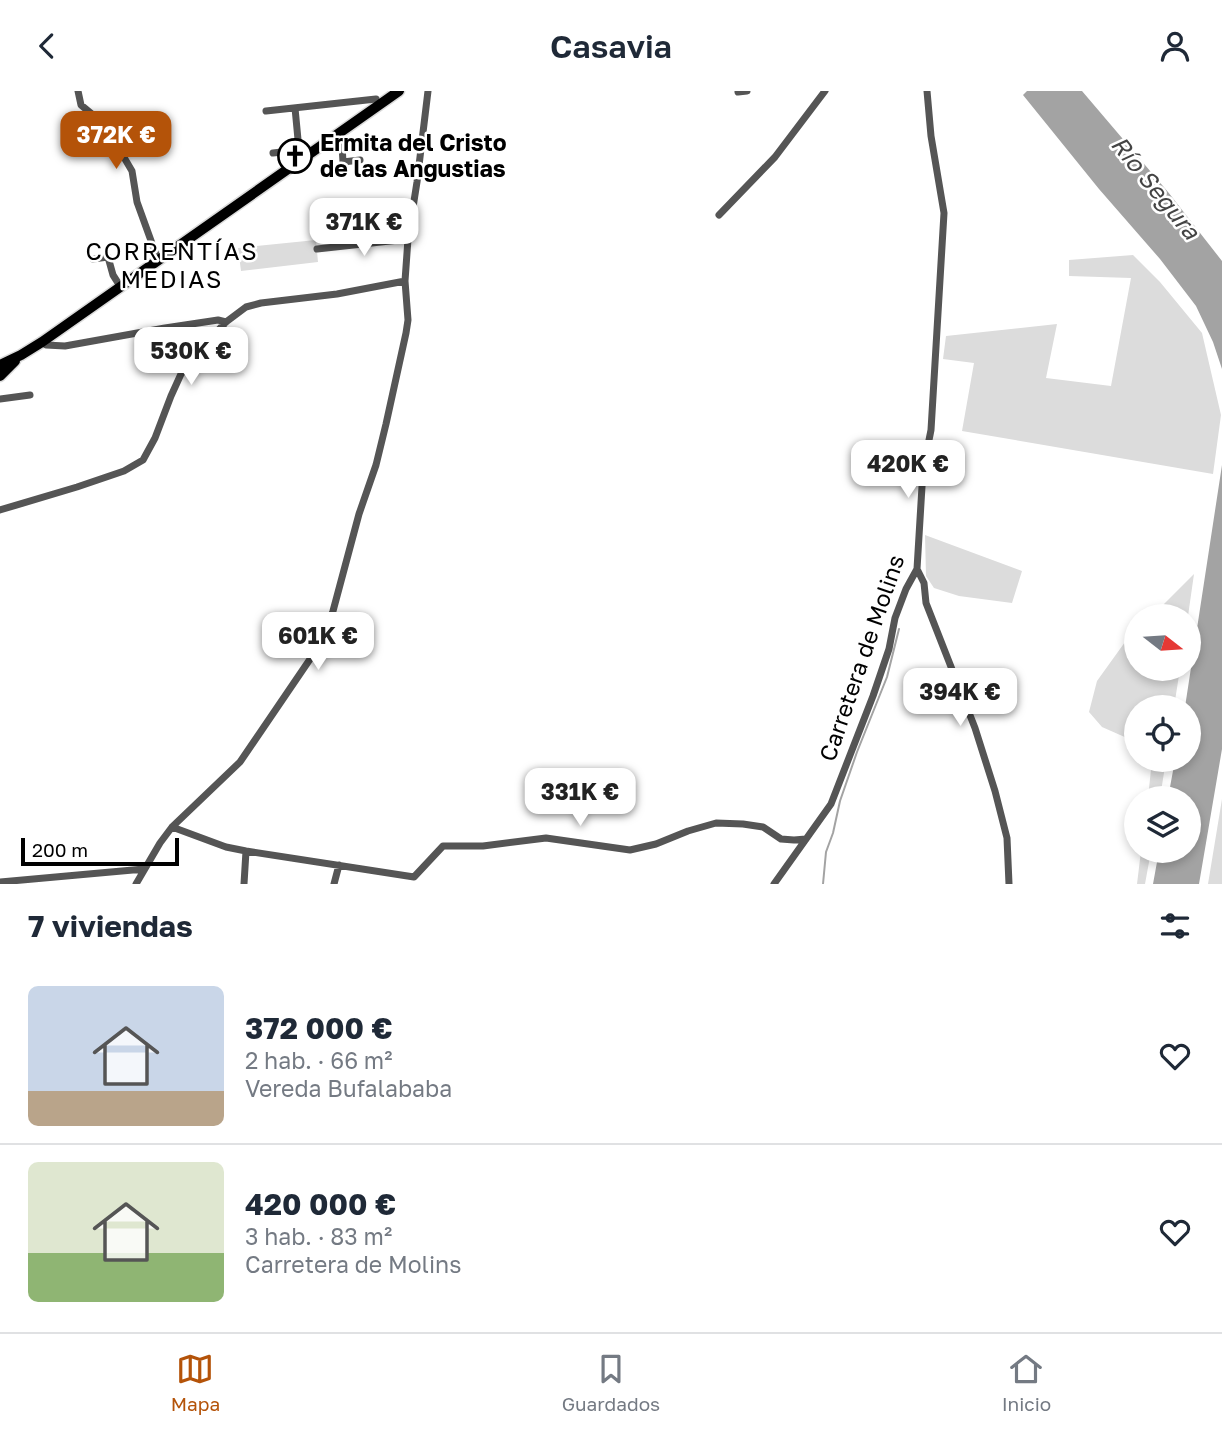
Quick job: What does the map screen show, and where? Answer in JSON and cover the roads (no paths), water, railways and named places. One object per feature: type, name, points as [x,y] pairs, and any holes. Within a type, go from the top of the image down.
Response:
[{"type":"main road","points":[[0,365],[42,342],[301,154],[330,140],[376,99],[400,91]]},
{"type":"main road","points":[[0,376],[21,355]]},
{"type":"street","points":[[78,91],[81,105],[105,125],[132,171],[137,202],[158,260]]},
{"type":"street","points":[[136,884],[172,827],[240,762],[321,643],[333,611],[359,514],[376,465],[408,320],[405,281],[408,239],[428,91]]},
{"type":"street","points":[[738,92],[747,91]]},
{"type":"street","points":[[719,215],[775,157],[825,91]]},
{"type":"street","name":"Carretera de Molins","points":[[774,884],[831,804],[889,649],[895,618],[917,569],[923,470],[931,430],[944,213],[931,136],[927,91]]},
{"type":"street","points":[[266,111],[376,99]]},
{"type":"street","points":[[273,153],[301,154],[295,108]]},
{"type":"street","points":[[330,140],[335,147],[354,145]]},
{"type":"street","points":[[342,146],[344,162],[360,160]]},
{"type":"street","points":[[317,249],[408,239]]},
{"type":"street","points":[[93,259],[108,257],[120,286]]},
{"type":"street","points":[[0,510],[124,471],[143,460],[181,374],[226,322],[246,307],[405,281]]},
{"type":"street","points":[[42,342],[46,345],[65,346],[218,320],[226,322]]},
{"type":"street","points":[[0,399],[30,395]]},
{"type":"street","points":[[917,569],[924,583],[926,603],[975,728],[1001,810],[1007,838],[1009,884]]},
{"type":"street","points":[[172,827],[226,847],[414,877],[443,846],[483,846],[546,838],[630,850],[716,824],[763,827],[781,839],[806,839]]},
{"type":"street","points":[[244,884],[246,851]]},
{"type":"street","points":[[334,884],[340,865]]},
{"type":"street","points":[[0,882],[144,869]]},
{"type":"water","name":"Río Segura","points":[[1027,91],[1082,91],[1168,192],[1222,261],[1222,369],[1196,306],[1023,95]]},
{"type":"water","points":[[1222,465],[1222,749],[1199,884],[1153,884],[1157,863],[1201,863],[1201,786],[1170,786],[1173,772],[1201,772],[1201,695],[1187,695],[1189,681],[1201,681],[1201,604]]},
{"type":"waterway","points":[[823,884],[826,852],[840,801],[887,677],[899,629]]},
{"type":"place","name":"Ermita del Cristo de las Angustias","points":[[295,156]]},
{"type":"district","name":"CORRENTÍAS MEDIAS","points":[[172,266]]}]
